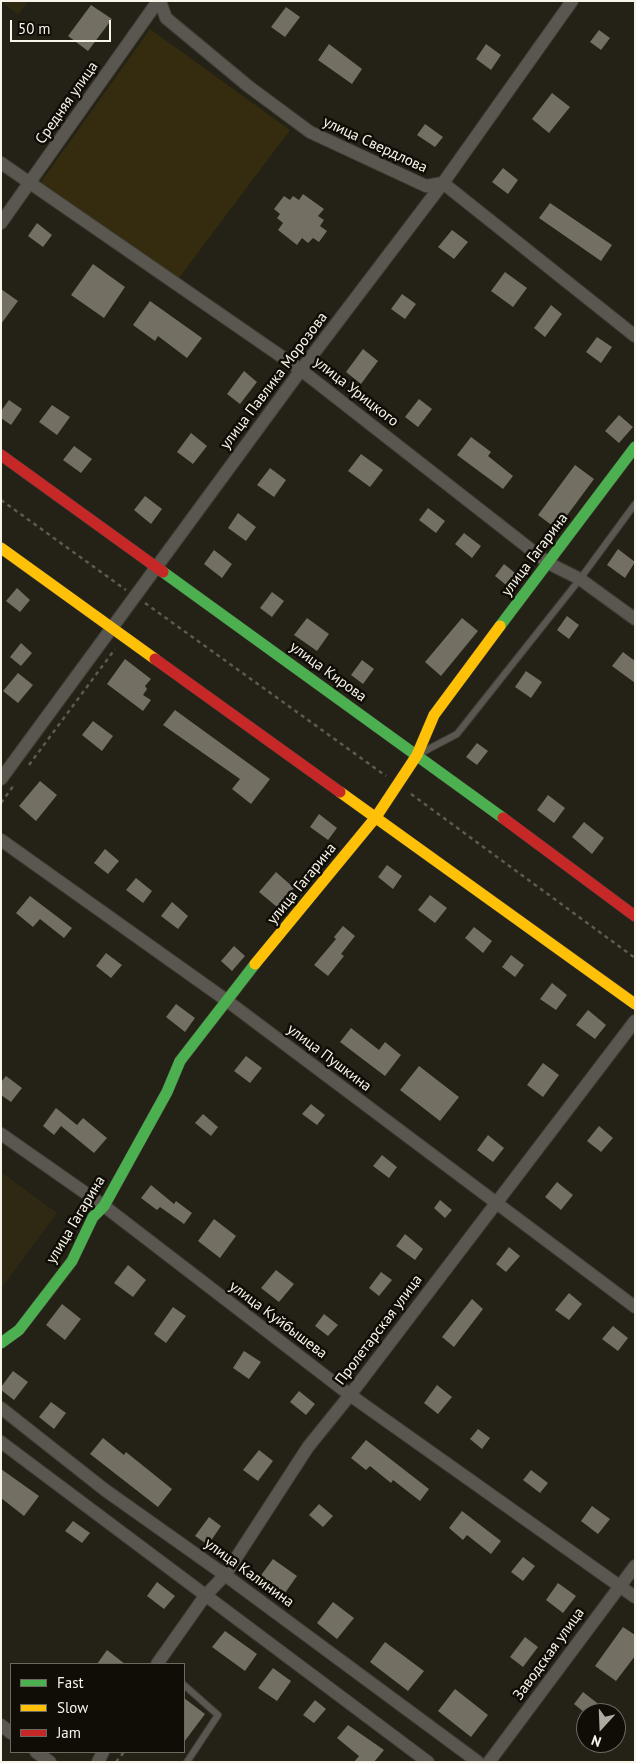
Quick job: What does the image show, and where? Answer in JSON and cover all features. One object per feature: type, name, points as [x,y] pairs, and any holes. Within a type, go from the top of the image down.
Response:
[{"type":"main road","name":"улица Гагарина","points":[[1,1343],[18,1330],[72,1261],[93,1217],[104,1206],[167,1092],[180,1061],[226,1000],[376,817],[399,786],[417,755],[434,715],[635,447]]},
{"type":"main road","name":"улица Кирова","points":[[1,455],[417,755],[635,916]]},
{"type":"main road","points":[[1,548],[635,1004]]},
{"type":"street","name":"улица Свердлова","points":[[159,1],[166,18],[248,86],[310,132],[426,186],[443,184],[635,336]]},
{"type":"street","name":"Средняя улица","points":[[1,223],[30,185],[159,1]]},
{"type":"street","name":"улица Павлика Морозова","points":[[1,779],[302,370],[443,184],[572,1]]},
{"type":"street","name":"улица Урицкого","points":[[1,163],[30,185],[302,370],[548,563],[580,579],[635,619]]},
{"type":"street","name":"улица Пушкина","points":[[1,840],[226,1000],[495,1204],[635,1307]]},
{"type":"street","name":"Пролетарская улица","points":[[159,1663],[205,1596],[225,1575],[308,1447],[350,1396],[635,1021]]},
{"type":"street","name":"улица Куйбышева","points":[[1,1134],[104,1206],[350,1396],[635,1598]]},
{"type":"street","name":"улица Калинина","points":[[1,1408],[105,1490],[225,1575],[478,1762]]},
{"type":"street","points":[[1,1442],[428,1762]]},
{"type":"street","name":"Заводская улица","points":[[490,1762],[635,1566]]},
{"type":"street","points":[[37,1753],[50,1762]]},
{"type":"lane","points":[[417,755],[457,734],[580,579],[635,504]]},
{"type":"lane","points":[[185,1686],[218,1715],[187,1762]]},
{"type":"path","points":[[1,500],[635,958]]},
{"type":"path","points":[[24,771],[123,637]]},
{"type":"path","points":[[1,803],[19,779]]},
{"type":"shaded area","points":[[1,1],[29,1],[18,15]]},
{"type":"shaded area","points":[[150,29],[290,130],[178,279],[41,182]]},
{"type":"shaded area","points":[[1,1172],[57,1213],[1,1289]]},
{"type":"building","points":[[91,5],[112,19],[88,51],[68,36]]},
{"type":"building","points":[[286,7],[300,17],[285,37],[271,27]]},
{"type":"building","points":[[599,30],[610,38],[601,50],[590,42]]},
{"type":"building","points":[[329,44],[362,69],[352,84],[318,60]]},
{"type":"building","points":[[486,44],[501,55],[491,70],[476,59]]},
{"type":"building","points":[[552,93],[570,107],[549,133],[532,119]]},
{"type":"building","points":[[425,124],[443,137],[435,147],[417,135]]},
{"type":"building","points":[[503,168],[518,180],[508,194],[492,182]]},
{"type":"building","points":[[303,194],[324,209],[318,216],[324,220],[320,226],[327,231],[319,242],[313,238],[308,243],[302,238],[297,245],[278,230],[283,223],[277,218],[280,214],[274,209],[284,196],[290,200],[293,196],[299,200]]},
{"type":"building","points":[[550,203],[612,245],[601,261],[539,218]]},
{"type":"building","points":[[37,223],[52,235],[43,247],[28,236]]},
{"type":"building","points":[[452,230],[468,242],[454,259],[438,247]]},
{"type":"building","points":[[93,264],[125,287],[104,318],[71,295]]},
{"type":"building","points":[[505,272],[527,288],[513,307],[491,291]]},
{"type":"building","points":[[1,289],[18,301],[1,324]]},
{"type":"building","points":[[402,294],[416,304],[405,319],[391,309]]},
{"type":"building","points":[[150,301],[202,338],[187,358],[158,336],[155,341],[133,325]]},
{"type":"building","points":[[551,305],[562,314],[545,337],[534,328]]},
{"type":"building","points":[[597,337],[612,347],[601,363],[586,352]]},
{"type":"building","points":[[363,349],[378,361],[361,384],[346,372]]},
{"type":"building","points":[[244,371],[257,382],[240,404],[227,394]]},
{"type":"building","points":[[419,399],[432,409],[418,427],[405,417]]},
{"type":"building","points":[[9,400],[22,409],[11,425],[1,418],[1,411]]},
{"type":"building","points":[[52,405],[70,417],[57,435],[39,422]]},
{"type":"building","points":[[619,415],[633,427],[619,443],[605,431]]},
{"type":"building","points":[[191,433],[207,446],[193,464],[177,452]]},
{"type":"building","points":[[471,437],[491,452],[488,456],[513,476],[503,489],[457,455]]},
{"type":"building","points":[[74,446],[92,459],[81,473],[63,460]]},
{"type":"building","points":[[361,454],[383,470],[370,487],[348,471]]},
{"type":"building","points":[[575,465],[594,479],[557,529],[538,515]]},
{"type":"building","points":[[270,468],[286,480],[274,497],[257,485]]},
{"type":"building","points":[[145,496],[162,509],[151,524],[134,510]]},
{"type":"building","points":[[428,508],[445,521],[436,533],[419,520]]},
{"type":"building","points":[[238,513],[256,527],[246,541],[228,528]]},
{"type":"building","points":[[464,533],[481,546],[472,558],[455,544]]},
{"type":"building","points":[[618,549],[635,562],[625,578],[607,565]]},
{"type":"building","points":[[214,550],[232,564],[222,578],[204,564]]},
{"type":"building","points":[[504,564],[520,577],[511,589],[495,576]]},
{"type":"building","points":[[17,588],[30,600],[20,612],[6,601]]},
{"type":"building","points":[[272,592],[284,601],[272,617],[260,608]]},
{"type":"building","points":[[567,616],[579,625],[569,639],[557,630]]},
{"type":"building","points":[[307,618],[329,634],[317,651],[294,635]]},
{"type":"building","points":[[462,618],[478,631],[441,676],[425,662]]},
{"type":"building","points":[[21,643],[32,653],[21,666],[10,657]]},
{"type":"building","points":[[623,652],[635,661],[635,683],[612,666]]},
{"type":"building","points":[[125,659],[151,679],[145,686],[147,689],[143,695],[151,700],[143,711],[107,684]]},
{"type":"building","points":[[362,660],[374,669],[363,684],[351,675]]},
{"type":"building","points":[[526,671],[542,682],[531,698],[515,687]]},
{"type":"building","points":[[18,673],[33,685],[18,703],[3,691]]},
{"type":"building","points":[[175,710],[270,779],[251,804],[232,789],[240,779],[163,725]]},
{"type":"building","points":[[93,721],[113,736],[102,751],[82,735]]},
{"type":"building","points":[[477,743],[488,751],[477,765],[466,757]]},
{"type":"building","points":[[40,781],[57,795],[36,821],[19,806]]},
{"type":"building","points":[[548,795],[565,808],[554,823],[537,810]]},
{"type":"building","points":[[319,814],[337,828],[328,840],[310,827]]},
{"type":"building","points":[[584,822],[604,838],[592,854],[572,837]]},
{"type":"building","points":[[105,849],[119,861],[108,874],[94,863]]},
{"type":"building","points":[[387,865],[402,876],[393,889],[378,877]]},
{"type":"building","points":[[276,872],[294,888],[277,907],[259,892]]},
{"type":"building","points":[[136,878],[152,891],[143,903],[126,890]]},
{"type":"building","points":[[430,895],[447,908],[435,923],[418,910]]},
{"type":"building","points":[[30,896],[72,928],[64,938],[40,919],[33,927],[16,913]]},
{"type":"building","points":[[172,902],[188,916],[178,929],[161,916]]},
{"type":"building","points":[[343,926],[355,936],[341,954],[344,956],[328,976],[314,965],[336,939],[334,937]]},
{"type":"building","points":[[474,927],[492,941],[483,953],[465,938]]},
{"type":"building","points":[[234,946],[245,956],[232,971],[221,961]]},
{"type":"building","points":[[106,953],[122,965],[111,978],[96,966]]},
{"type":"building","points":[[511,955],[524,965],[515,977],[502,967]]},
{"type":"building","points":[[552,983],[567,995],[556,1010],[540,999]]},
{"type":"building","points":[[176,1004],[195,1018],[185,1032],[166,1017]]},
{"type":"building","points":[[588,1010],[606,1025],[595,1039],[576,1025]]},
{"type":"building","points":[[351,1028],[379,1050],[385,1042],[401,1055],[385,1076],[340,1042]]},
{"type":"building","points":[[246,1056],[262,1068],[250,1083],[234,1071]]},
{"type":"building","points":[[543,1063],[559,1075],[543,1097],[527,1085]]},
{"type":"building","points":[[419,1066],[459,1097],[440,1121],[400,1090]]},
{"type":"building","points":[[6,1076],[22,1088],[11,1102],[1,1095],[1,1082]]},
{"type":"building","points":[[311,1104],[325,1115],[317,1125],[302,1114]]},
{"type":"building","points":[[56,1108],[77,1125],[83,1118],[107,1138],[94,1153],[61,1126],[54,1135],[43,1126]]},
{"type":"building","points":[[203,1114],[218,1127],[211,1136],[195,1123]]},
{"type":"building","points":[[599,1126],[613,1138],[601,1152],[587,1141]]},
{"type":"building","points":[[488,1135],[504,1148],[493,1162],[477,1150]]},
{"type":"building","points":[[382,1155],[397,1167],[389,1178],[373,1166]]},
{"type":"building","points":[[557,1182],[573,1195],[561,1210],[545,1197]]},
{"type":"building","points":[[151,1185],[174,1204],[176,1201],[192,1213],[184,1224],[160,1207],[157,1210],[141,1198]]},
{"type":"building","points":[[440,1200],[452,1210],[445,1218],[434,1208]]},
{"type":"building","points":[[214,1219],[236,1236],[220,1258],[198,1241]]},
{"type":"building","points":[[405,1234],[423,1249],[415,1260],[396,1246]]},
{"type":"building","points":[[509,1247],[520,1256],[506,1272],[496,1264]]},
{"type":"building","points":[[128,1265],[146,1280],[133,1297],[114,1283]]},
{"type":"building","points":[[276,1270],[294,1284],[279,1302],[261,1288]]},
{"type":"building","points":[[381,1272],[392,1280],[379,1296],[369,1288]]},
{"type":"building","points":[[569,1293],[582,1304],[569,1320],[555,1310]]},
{"type":"building","points":[[472,1299],[483,1309],[454,1347],[442,1337]]},
{"type":"building","points":[[62,1304],[81,1319],[65,1340],[46,1325]]},
{"type":"building","points":[[173,1307],[186,1316],[166,1343],[154,1334]]},
{"type":"building","points":[[324,1314],[338,1325],[328,1336],[315,1326]]},
{"type":"building","points":[[613,1326],[628,1338],[618,1351],[602,1339]]},
{"type":"building","points":[[244,1351],[261,1362],[249,1379],[233,1368]]},
{"type":"building","points":[[13,1371],[28,1382],[14,1400],[1,1390],[1,1387]]},
{"type":"building","points":[[437,1385],[452,1397],[438,1414],[424,1403]]},
{"type":"building","points":[[299,1391],[315,1404],[306,1415],[290,1402]]},
{"type":"building","points":[[51,1402],[66,1413],[54,1429],[39,1417]]},
{"type":"building","points":[[478,1429],[490,1438],[482,1449],[470,1439]]},
{"type":"building","points":[[103,1438],[124,1455],[126,1452],[172,1489],[158,1507],[90,1454]]},
{"type":"building","points":[[366,1440],[429,1489],[420,1501],[393,1480],[391,1483],[370,1466],[366,1470],[351,1458]]},
{"type":"building","points":[[259,1450],[273,1461],[258,1481],[243,1470]]},
{"type":"building","points":[[1,1469],[39,1496],[24,1516],[1,1498]]},
{"type":"building","points":[[531,1470],[548,1483],[540,1493],[523,1480]]},
{"type":"building","points":[[319,1504],[333,1516],[323,1527],[309,1515]]},
{"type":"building","points":[[592,1506],[610,1519],[598,1534],[581,1521]]},
{"type":"building","points":[[462,1511],[501,1541],[491,1554],[467,1535],[463,1540],[449,1528]]},
{"type":"building","points":[[209,1517],[221,1526],[208,1545],[195,1536]]},
{"type":"building","points":[[73,1521],[90,1533],[82,1543],[65,1531]]},
{"type":"building","points":[[523,1557],[535,1566],[523,1581],[511,1572]]},
{"type":"building","points":[[273,1559],[297,1576],[280,1600],[256,1582]]},
{"type":"building","points":[[157,1582],[175,1596],[164,1609],[147,1596]]},
{"type":"building","points":[[558,1583],[576,1596],[563,1613],[546,1600]]},
{"type":"building","points":[[333,1602],[354,1618],[337,1639],[317,1623]]},
{"type":"building","points":[[623,1627],[635,1635],[635,1656],[616,1681],[595,1666]]},
{"type":"building","points":[[225,1631],[257,1654],[245,1671],[212,1647]]},
{"type":"building","points":[[525,1637],[538,1647],[523,1667],[510,1657]]},
{"type":"building","points":[[385,1642],[424,1671],[408,1691],[370,1662]]},
{"type":"building","points":[[107,1650],[124,1663],[98,1663]]},
{"type":"building","points":[[273,1668],[291,1681],[277,1701],[258,1688]]},
{"type":"building","points":[[455,1689],[488,1715],[471,1737],[438,1711]]},
{"type":"building","points":[[583,1692],[597,1703],[576,1703],[576,1706],[574,1704]]},
{"type":"building","points":[[185,1699],[205,1714],[185,1741]]},
{"type":"building","points":[[315,1700],[326,1709],[314,1723],[303,1715]]},
{"type":"building","points":[[348,1725],[384,1750],[374,1762],[354,1762],[359,1756],[337,1738]]},
{"type":"traffic: fast","points":[[500,626],[635,447]]},
{"type":"traffic: fast","points":[[163,572],[503,818]]},
{"type":"traffic: fast","points":[[1,1343],[19,1330],[72,1261],[93,1217],[104,1206],[167,1092],[180,1061],[255,964]]},
{"type":"traffic: slow","points":[[1,548],[155,659]]},
{"type":"traffic: slow","points":[[255,964],[376,817],[417,755],[434,715],[500,626]]},
{"type":"traffic: slow","points":[[340,792],[635,1004]]},
{"type":"traffic: jam","points":[[1,455],[163,572]]},
{"type":"traffic: jam","points":[[155,659],[340,792]]},
{"type":"traffic: jam","points":[[503,818],[635,916]]}]
